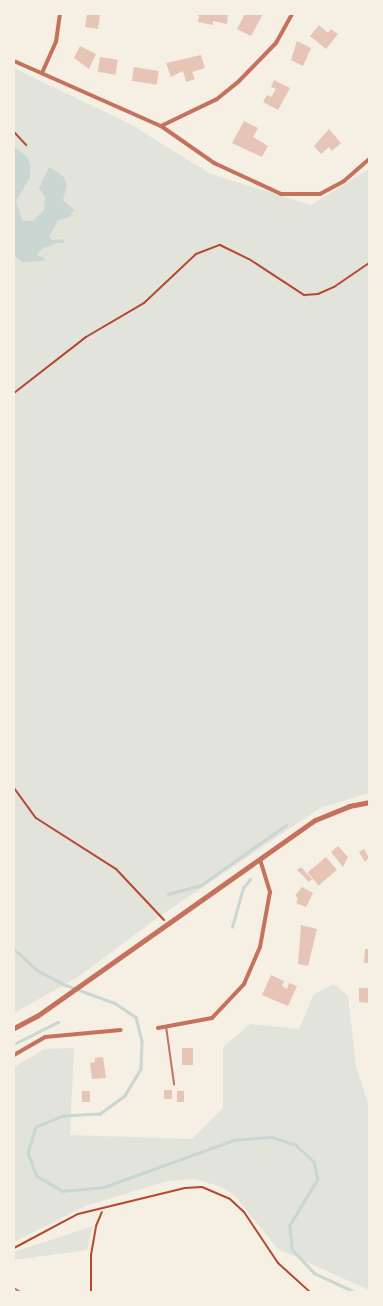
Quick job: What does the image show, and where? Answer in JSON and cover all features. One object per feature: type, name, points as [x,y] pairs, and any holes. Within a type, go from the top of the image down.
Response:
[{"type":"street","points":[[42,73],[56,42],[60,14]]},
{"type":"street","points":[[160,126],[217,99],[239,82],[276,43],[292,14]]},
{"type":"street","points":[[14,61],[160,126],[228,171],[281,194],[320,194],[350,176],[369,159]]},
{"type":"street","points":[[14,1028],[37,1016],[169,925],[315,820],[349,806],[369,802]]},
{"type":"street","points":[[158,1028],[212,1018],[244,984],[260,947],[270,892],[260,859]]},
{"type":"street","points":[[14,1055],[45,1037],[121,1030]]},
{"type":"lane","points":[[166,1026],[174,1084]]},
{"type":"lane","points":[[14,1288],[20,1292]]},
{"type":"path","points":[[14,132],[26,145]]},
{"type":"path","points":[[14,393],[86,337],[144,303],[196,254],[220,245],[249,259],[304,295],[318,294],[334,287],[369,263]]},
{"type":"path","points":[[14,788],[36,818],[116,869],[169,925]]},
{"type":"path","points":[[14,1248],[78,1214],[103,1210],[186,1188],[215,1192],[244,1212],[278,1263],[310,1292]]},
{"type":"path","points":[[90,1292],[91,1255],[96,1226],[103,1210]]},
{"type":"shaded area","points":[[14,68],[130,124],[211,174],[311,205],[369,169],[369,793],[320,808],[160,916],[78,977],[14,1013]]},
{"type":"shaded area","points":[[14,146],[27,157],[30,164],[30,178],[16,201],[22,220],[33,221],[44,210],[45,197],[39,188],[49,167],[63,176],[67,186],[63,200],[74,210],[70,217],[58,220],[49,237],[52,240],[63,239],[65,243],[56,243],[42,249],[37,255],[45,258],[43,261],[23,262],[14,256]]},
{"type":"shaded area","points":[[334,984],[348,996],[356,1066],[369,1105],[369,1290],[278,1249],[235,1196],[221,1187],[195,1179],[168,1181],[85,1206],[14,1242],[14,1067],[44,1049],[74,1048],[70,1135],[192,1139],[223,1108],[223,1047],[250,1024],[299,1029],[314,994]]},
{"type":"shaded area","points":[[93,1226],[87,1250],[14,1260],[14,1252]]},
{"type":"building","points":[[87,14],[100,14],[98,29],[85,27]]},
{"type":"building","points":[[194,14],[228,14],[227,24],[213,21],[213,25],[198,22],[199,16]]},
{"type":"building","points":[[245,14],[263,14],[251,36],[237,29]]},
{"type":"building","points":[[319,25],[328,33],[331,29],[338,34],[326,49],[310,36]]},
{"type":"building","points":[[297,41],[311,48],[303,66],[291,60]]},
{"type":"building","points":[[80,46],[96,54],[89,69],[74,58]]},
{"type":"building","points":[[201,55],[205,68],[192,72],[195,79],[186,82],[183,71],[171,77],[166,63]]},
{"type":"building","points":[[100,57],[118,60],[115,75],[98,72]]},
{"type":"building","points":[[134,67],[159,71],[157,85],[132,81]]},
{"type":"building","points":[[274,80],[290,88],[278,110],[263,102],[267,95],[271,97],[276,89],[271,87]]},
{"type":"building","points":[[244,121],[258,128],[253,137],[268,146],[262,157],[232,143]]},
{"type":"building","points":[[329,129],[341,143],[332,151],[329,147],[321,154],[314,146]]},
{"type":"building","points":[[338,846],[348,857],[343,867],[331,852]]},
{"type":"building","points":[[364,849],[369,858],[365,862],[359,852]]},
{"type":"building","points":[[326,857],[337,870],[319,885],[308,872]]},
{"type":"building","points":[[301,867],[312,879],[309,882],[297,870]]},
{"type":"building","points":[[302,887],[313,893],[306,907],[296,903],[298,898],[295,896]]},
{"type":"building","points":[[301,925],[317,929],[308,966],[298,964]]},
{"type":"building","points":[[365,949],[369,949],[369,963],[364,963]]},
{"type":"building","points":[[271,975],[284,981],[282,986],[287,989],[289,983],[297,986],[288,1006],[262,995]]},
{"type":"building","points":[[359,988],[369,988],[368,1003],[359,1002]]},
{"type":"building","points":[[182,1048],[193,1048],[193,1065],[182,1065]]},
{"type":"building","points":[[103,1057],[106,1078],[92,1079],[90,1063],[95,1062],[95,1058]]},
{"type":"building","points":[[164,1090],[172,1090],[172,1099],[164,1099]]},
{"type":"building","points":[[82,1091],[90,1091],[90,1102],[82,1102]]},
{"type":"building","points":[[177,1091],[184,1091],[184,1102],[177,1102]]},
{"type":"waterway","points":[[168,894],[201,885],[286,825]]},
{"type":"waterway","points":[[232,927],[243,888],[250,879]]},
{"type":"waterway","points":[[14,949],[37,970],[63,984],[115,1003],[136,1017],[142,1041],[141,1069],[125,1096],[100,1114],[63,1116],[36,1127],[28,1153],[37,1176],[63,1191],[104,1187],[234,1140],[272,1137],[296,1145],[314,1162],[318,1179],[290,1225],[292,1249],[314,1273],[355,1292]]},
{"type":"waterway","points":[[16,1043],[58,1022]]}]
